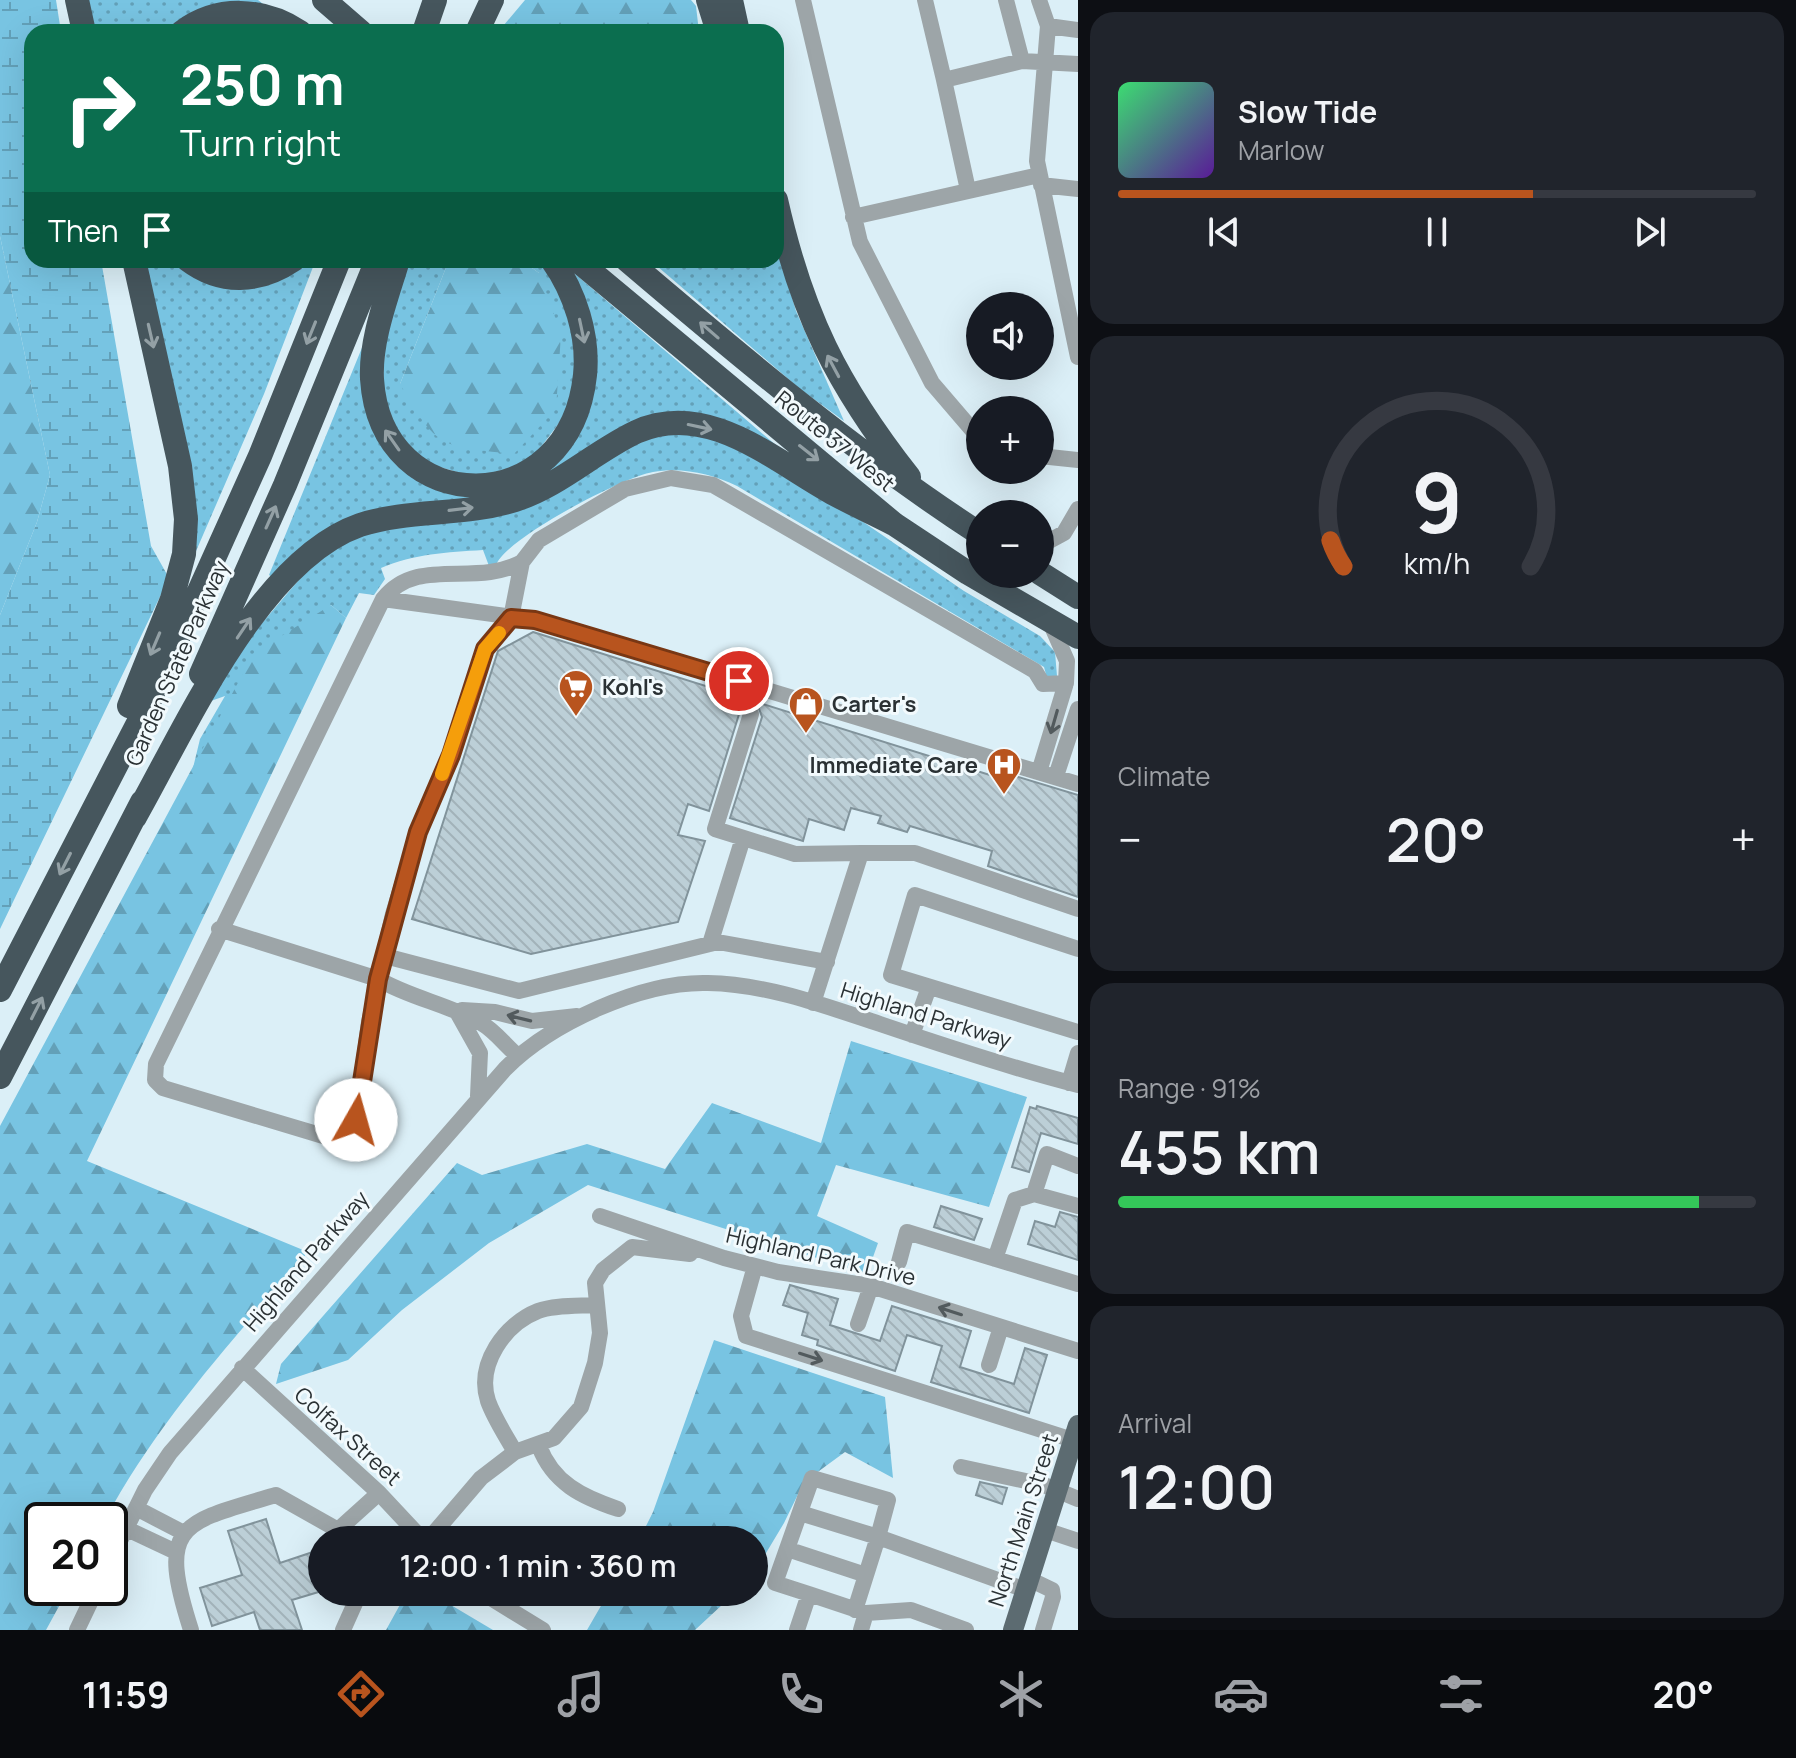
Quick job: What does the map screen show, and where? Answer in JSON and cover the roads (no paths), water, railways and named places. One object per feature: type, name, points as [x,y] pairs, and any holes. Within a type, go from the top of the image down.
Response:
[{"type":"highway","points":[[77,0],[82,24]]},
{"type":"highway","points":[[275,0],[304,24]]},
{"type":"highway","points":[[425,24],[429,0]]},
{"type":"highway","points":[[427,24],[435,0]]},
{"type":"highway","points":[[467,24],[475,0]]},
{"type":"highway","points":[[481,24],[492,0]]},
{"type":"highway","points":[[708,0],[716,24]]},
{"type":"highway","points":[[731,0],[736,24]]},
{"type":"highway","points":[[329,2],[352,24]]},
{"type":"highway","points":[[196,24],[209,17],[239,13],[266,16],[283,24]]},
{"type":"highway","points":[[784,233],[796,283],[831,363],[871,428],[925,498]]},
{"type":"highway","points":[[100,794],[124,718],[168,612],[185,541],[186,507],[180,466],[136,268]]},
{"type":"highway","points":[[200,268],[207,273],[239,279],[264,275],[278,268]]},
{"type":"highway","name":"Garden State Parkway","points":[[0,990],[150,700],[223,539],[336,268]]},
{"type":"highway","name":"Garden State Parkway","points":[[0,1077],[135,817],[285,485],[374,268]]},
{"type":"highway","points":[[396,268],[373,363],[375,400],[381,421],[392,442],[418,467],[450,481],[484,485],[513,479],[548,458],[568,435],[580,406],[586,366],[585,343],[571,294],[556,268]]},
{"type":"highway","name":"Route 37 West","points":[[587,268],[894,524],[1078,637]]},
{"type":"highway","name":"Route 37 West","points":[[636,268],[771,383],[925,498],[966,525]]},
{"type":"highway","points":[[135,817],[234,643],[257,610],[304,559],[356,527],[385,519],[512,501],[533,493],[639,431],[675,423],[709,428],[753,444],[829,491],[894,524]]},
{"type":"highway","points":[[1054,582],[1078,597]]},
{"type":"main road","name":"North Main Street","points":[[1013,1630],[1075,1433]]},
{"type":"street","points":[[803,0],[853,217],[865,252],[932,383],[966,423]]},
{"type":"street","points":[[925,0],[968,190]]},
{"type":"street","points":[[1006,0],[1022,61]]},
{"type":"street","points":[[1046,2],[1048,26],[1037,161],[1078,357]]},
{"type":"street","points":[[1048,26],[1078,30]]},
{"type":"street","points":[[944,80],[1022,61],[1078,64]]},
{"type":"street","points":[[853,217],[968,190],[1040,180],[1078,189]]},
{"type":"street","points":[[1054,457],[1078,460]]},
{"type":"street","points":[[522,562],[511,618],[485,649],[451,755],[418,832],[393,914],[378,979],[356,1120],[346,1135],[330,1138],[163,1088],[155,1080],[156,1064],[219,929],[234,908],[383,599],[396,583],[431,575],[502,573],[522,562],[539,540],[625,489],[671,478],[692,480],[713,485],[783,524],[1035,671],[1043,684],[1066,683]]},
{"type":"street","points":[[1054,538],[1064,533],[1078,509]]},
{"type":"street","points":[[383,599],[535,620],[755,701],[1078,784]]},
{"type":"street","points":[[1048,774],[1066,683],[1067,661],[1050,622]]},
{"type":"street","points":[[755,701],[715,829],[795,854],[915,853],[1078,909]]},
{"type":"street","points":[[1048,774],[1078,709]]},
{"type":"street","points":[[710,944],[743,838]]},
{"type":"street","points":[[813,1003],[861,853]]},
{"type":"street","points":[[1078,949],[915,895],[891,975],[1078,1032]]},
{"type":"street","points":[[219,929],[378,979],[394,989],[455,1009],[486,1025],[518,1056]]},
{"type":"street","points":[[385,956],[519,991],[718,942],[827,962]]},
{"type":"street","name":"Highland Parkway","points":[[128,1523],[170,1453],[478,1096],[518,1056],[583,1015],[664,987],[707,982],[767,990],[1074,1084]]},
{"type":"street","points":[[912,1035],[929,987]]},
{"type":"street","points":[[455,1009],[495,1012],[532,1021],[583,1015]]},
{"type":"street","points":[[455,1009],[480,1053],[478,1096]]},
{"type":"street","points":[[1074,1084],[1078,1053]]},
{"type":"street","points":[[1034,1194],[1047,1154],[1078,1166]]},
{"type":"street","points":[[995,1259],[1015,1200],[1034,1194],[1078,1206]]},
{"type":"street","name":"Highland Park Drive","points":[[600,1216],[724,1258],[871,1286],[1078,1351]]},
{"type":"street","points":[[899,1262],[907,1232],[1078,1284]]},
{"type":"street","points":[[438,1526],[481,1478],[515,1452],[539,1446],[554,1438],[581,1407],[590,1385],[600,1333],[595,1283],[603,1270],[632,1247],[724,1258]]},
{"type":"street","points":[[755,1266],[741,1327],[746,1336],[1075,1433]]},
{"type":"street","points":[[858,1324],[871,1286]]},
{"type":"street","points":[[515,1452],[488,1401],[486,1383],[490,1359],[501,1338],[512,1326],[541,1309],[595,1305]]},
{"type":"street","points":[[989,1365],[1001,1327]]},
{"type":"street","name":"Colfax Street","points":[[242,1368],[411,1526]]},
{"type":"street","points":[[539,1446],[545,1464],[561,1481],[583,1497],[618,1509]]},
{"type":"street","points":[[961,1467],[1078,1499]]},
{"type":"street","points":[[861,1618],[866,1575],[888,1500],[812,1478],[775,1583],[809,1594],[861,1618],[911,1610],[966,1630]]},
{"type":"street","points":[[348,1526],[379,1493]]},
{"type":"street","points":[[191,1630],[176,1581],[176,1552],[184,1533],[203,1516],[276,1495],[326,1526]]},
{"type":"street","points":[[136,1508],[184,1533]]},
{"type":"street","points":[[800,1513],[1052,1590],[1053,1597],[1043,1630]]},
{"type":"street","points":[[128,1529],[176,1552]]},
{"type":"street","points":[[1045,1530],[1078,1541]]},
{"type":"street","points":[[787,1549],[866,1575]]},
{"type":"street","points":[[797,1630],[809,1594]]},
{"type":"street","points":[[77,1630],[88,1606]]},
{"type":"street","points":[[343,1630],[354,1606]]},
{"type":"street","points":[[504,1606],[543,1630]]},
{"type":"place","name":"Kohl's","points":[[576,718]]},
{"type":"place","name":"Carter's","points":[[806,735]]},
{"type":"place","name":"Immediate Care","points":[[1004,796]]}]
